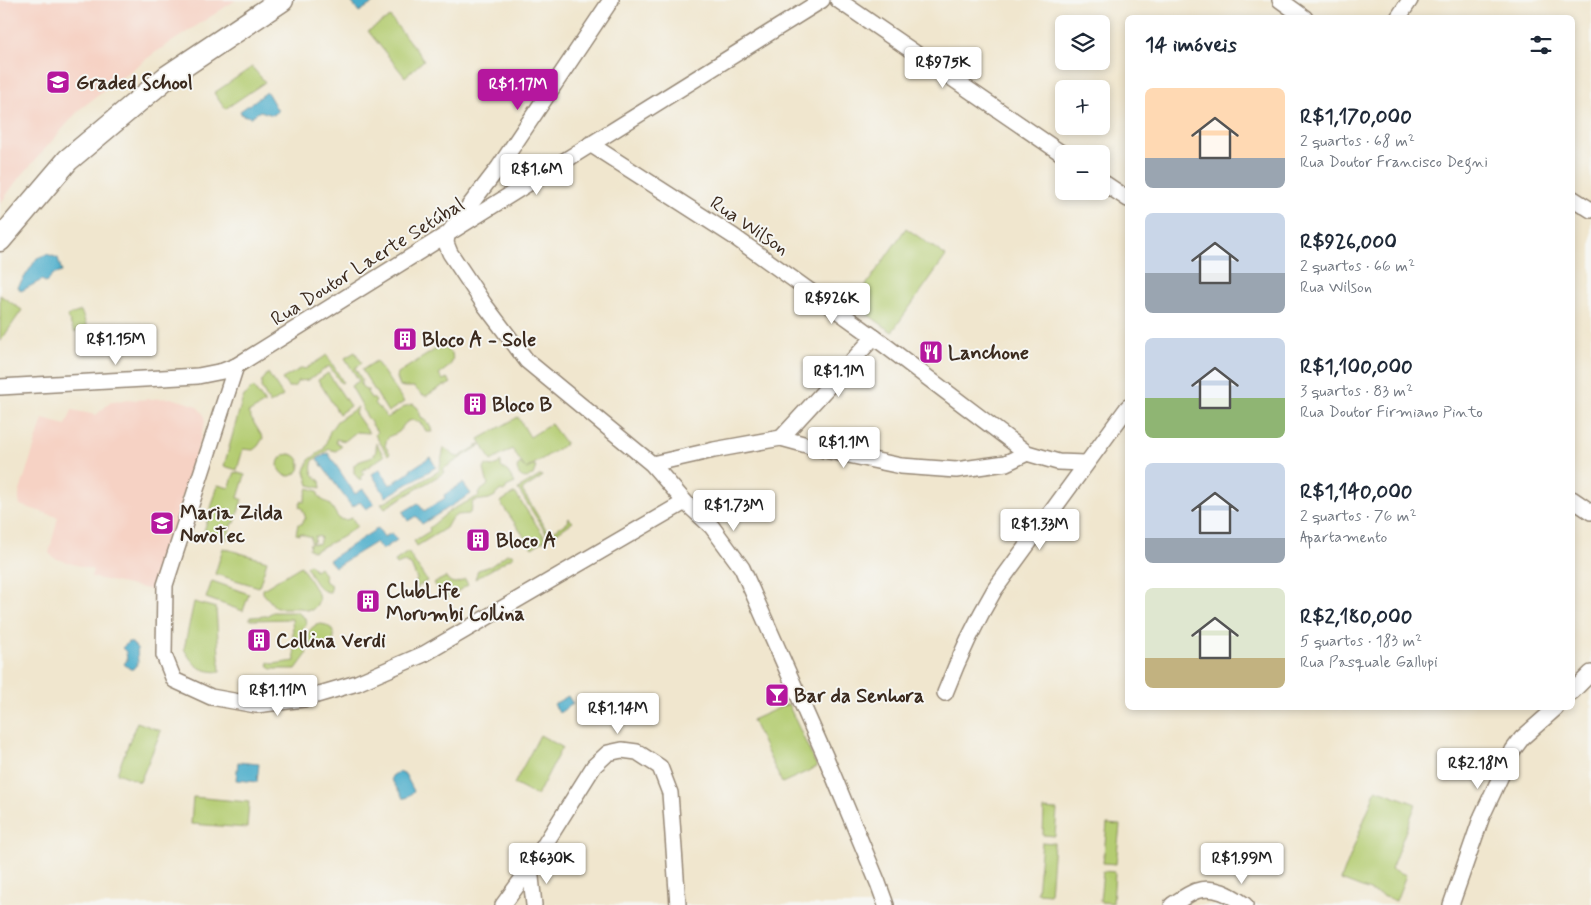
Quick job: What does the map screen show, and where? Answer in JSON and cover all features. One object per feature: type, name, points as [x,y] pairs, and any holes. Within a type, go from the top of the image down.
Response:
[{"type":"main road","points":[[0,240],[68,160],[167,77],[282,0]]},
{"type":"street","points":[[611,0],[499,167],[447,235],[446,243],[484,304],[528,361],[652,464],[685,502],[712,527],[742,568],[826,758],[886,905]]},
{"type":"street","name":"Rua Doutor Laerte Setúbal","points":[[0,387],[198,376],[223,371],[236,366],[822,0]]},
{"type":"street","points":[[838,0],[1055,149]]},
{"type":"street","points":[[1280,0],[1301,15]]},
{"type":"street","points":[[1400,15],[1410,0]]},
{"type":"street","name":"Rua Wilson","points":[[590,144],[734,236],[874,336],[1027,453],[1058,462],[1085,464]]},
{"type":"street","points":[[1110,187],[1125,197]]},
{"type":"street","points":[[1575,200],[1591,210]]},
{"type":"street","points":[[781,438],[874,336]]},
{"type":"street","points":[[236,366],[165,585],[164,655],[174,680],[211,698],[256,705],[303,699],[357,683],[424,654],[685,502]]},
{"type":"street","points":[[945,693],[972,629],[995,589],[1125,410]]},
{"type":"street","points":[[652,464],[781,438],[825,450],[900,466],[956,470],[1006,463],[1027,453]]},
{"type":"street","points":[[1575,501],[1591,512]]},
{"type":"street","points":[[1575,689],[1591,673]]},
{"type":"street","points":[[1451,905],[1482,816],[1513,750],[1522,738],[1554,710]]},
{"type":"street","points":[[503,905],[530,868],[594,766],[608,753],[622,750],[637,752],[660,766],[670,793],[678,905]]},
{"type":"street","points":[[530,868],[534,905]]},
{"type":"street","points":[[1172,905],[1197,891],[1208,890],[1223,892],[1245,905]]},
{"type":"shaded area","name":"Graded School","points":[[0,0],[236,0],[153,54],[80,109],[15,183],[0,204]]},
{"type":"shaded area","points":[[171,398],[195,405],[204,415],[205,422],[181,506],[185,513],[170,546],[157,591],[91,577],[93,570],[54,558],[49,553],[58,517],[20,505],[19,500],[19,494],[43,419],[66,425],[72,410],[96,415],[112,401]]},
{"type":"green space","points":[[390,17],[424,60],[405,77],[368,31]]},
{"type":"green space","points":[[252,67],[265,82],[225,109],[214,93]]},
{"type":"green space","points":[[906,228],[946,256],[892,332],[853,304]]},
{"type":"green space","points":[[0,295],[22,310],[0,342]]},
{"type":"green space","points":[[81,311],[87,327],[74,332],[67,316]]},
{"type":"green space","points":[[443,348],[452,353],[453,357],[450,366],[439,374],[443,380],[447,378],[451,383],[426,396],[414,387],[400,386],[397,378],[398,373],[436,349]]},
{"type":"green space","points":[[355,352],[362,363],[355,368],[362,380],[361,385],[365,390],[369,390],[367,392],[376,401],[374,403],[387,418],[406,406],[413,404],[418,408],[421,417],[430,425],[432,432],[426,432],[421,424],[416,421],[407,422],[399,432],[387,439],[385,446],[390,453],[388,455],[375,435],[377,432],[362,409],[363,407],[351,386],[359,381],[345,358]]},
{"type":"green space","points":[[327,355],[343,382],[341,383],[329,366],[309,380],[298,381],[294,387],[288,387],[282,379],[302,368],[305,369]]},
{"type":"green space","points":[[376,361],[404,402],[388,412],[362,370]]},
{"type":"green space","points":[[268,373],[283,396],[270,404],[261,387],[262,381]]},
{"type":"green space","points":[[328,373],[350,406],[339,414],[318,380]]},
{"type":"green space","points":[[253,387],[265,403],[248,413],[263,438],[253,450],[243,449],[237,470],[224,466],[241,404],[244,396]]},
{"type":"green space","points":[[358,407],[355,413],[369,433],[356,432],[345,441],[336,439],[336,442],[342,446],[336,451],[328,449],[312,462],[312,472],[320,481],[321,488],[309,485],[305,471],[309,460],[324,449],[330,431],[337,421]]},
{"type":"green space","points":[[518,417],[530,437],[551,424],[566,444],[526,469],[535,465],[536,467],[533,475],[527,478],[519,474],[517,468],[520,463],[525,468],[512,449],[491,461],[479,439]]},
{"type":"green space","points":[[376,443],[384,456],[362,471],[364,474],[360,477],[362,480],[360,481],[354,473],[354,465],[375,454]]},
{"type":"green space","points":[[480,444],[443,469],[445,472],[385,508],[381,503],[386,502],[439,471],[444,448],[454,456],[459,457]]},
{"type":"green space","points":[[285,454],[293,454],[300,461],[300,469],[293,476],[285,476],[278,469],[278,461]]},
{"type":"green space","points":[[501,462],[501,467],[508,472],[515,483],[489,499],[473,501],[469,514],[457,515],[451,519],[446,528],[417,546],[414,541],[430,531],[429,528],[451,510],[479,496],[478,493],[488,485],[484,469],[486,465],[492,467]]},
{"type":"green space","points":[[235,472],[245,475],[238,498],[242,499],[235,523],[232,523],[226,540],[204,531],[218,485],[229,488]]},
{"type":"green space","points":[[541,475],[542,477],[522,490],[549,534],[569,521],[569,518],[573,522],[549,538],[518,489]]},
{"type":"green space","points":[[308,488],[318,491],[320,498],[330,505],[340,519],[347,520],[352,518],[357,526],[342,537],[314,551],[309,549],[310,543],[319,544],[321,537],[315,536],[314,542],[311,542],[311,537],[299,533],[299,535],[296,534],[298,524],[302,524],[304,519],[306,519],[302,508],[299,507],[301,501],[304,502]]},
{"type":"green space","points":[[515,493],[546,539],[532,548],[500,502]]},
{"type":"green space","points":[[223,548],[267,561],[259,587],[215,574]]},
{"type":"green space","points":[[408,552],[427,581],[417,587],[418,590],[414,588],[417,579],[411,565],[404,562],[397,565],[395,561]]},
{"type":"green space","points":[[507,554],[514,556],[475,579],[478,570],[491,566]]},
{"type":"green space","points":[[310,564],[315,570],[319,567],[325,575],[324,580],[332,586],[330,592],[325,591],[315,583],[306,566]]},
{"type":"green space","points":[[301,566],[318,594],[319,600],[316,606],[312,610],[276,608],[263,593],[263,589]]},
{"type":"green space","points":[[446,577],[454,583],[465,579],[468,585],[445,599],[434,583]]},
{"type":"green space","points":[[212,581],[249,594],[243,611],[206,598]]},
{"type":"green space","points":[[194,602],[216,608],[220,672],[207,671],[198,667],[184,649]]},
{"type":"green space","points":[[273,612],[297,612],[305,618],[306,624],[301,635],[307,654],[296,669],[272,669],[268,663],[295,661],[292,619],[250,620],[250,617],[266,616]]},
{"type":"green space","points":[[321,624],[330,628],[334,637],[330,646],[321,650],[312,646],[308,637],[312,628]]},
{"type":"green space","points":[[788,704],[817,767],[782,783],[752,720]]},
{"type":"green space","points":[[137,722],[161,731],[140,782],[117,773]]},
{"type":"green space","points":[[540,735],[562,747],[537,796],[514,784]]},
{"type":"green space","points":[[1376,789],[1416,804],[1391,869],[1406,875],[1396,901],[1341,880]]},
{"type":"green space","points":[[193,797],[249,802],[247,828],[191,824]]},
{"type":"green space","points":[[1044,809],[1057,810],[1055,836],[1043,835]]},
{"type":"green space","points":[[1107,824],[1120,825],[1116,864],[1103,863]]},
{"type":"green space","points":[[1042,842],[1054,843],[1050,894],[1037,893]]},
{"type":"green space","points":[[1103,871],[1115,872],[1113,903],[1100,902]]},
{"type":"water","points":[[350,0],[378,0],[359,12]]},
{"type":"water","points":[[267,92],[278,111],[273,115],[260,111],[251,117],[242,115],[240,111]]},
{"type":"water","points":[[47,254],[58,258],[62,272],[52,275],[48,281],[42,280],[21,291],[18,287],[37,258]]},
{"type":"water","points":[[328,453],[355,494],[363,489],[374,504],[366,509],[360,502],[352,507],[317,459]]},
{"type":"water","points":[[430,457],[436,467],[386,497],[372,474],[380,469],[390,485]]},
{"type":"water","points":[[463,483],[471,494],[422,524],[416,516],[408,521],[403,512],[418,503],[424,511],[445,498],[444,495]]},
{"type":"water","points":[[378,528],[384,537],[392,533],[397,540],[382,550],[376,542],[335,567],[329,560]]},
{"type":"water","points":[[128,642],[131,642],[137,648],[138,663],[133,669],[124,664],[127,660],[126,652],[122,648]]},
{"type":"water","points":[[568,696],[573,704],[559,713],[554,704]]},
{"type":"water","points":[[238,762],[259,764],[257,782],[236,780]]},
{"type":"water","points":[[398,772],[405,774],[414,791],[406,798],[403,798],[391,779]]},
{"type":"place","name":"Graded School","points":[[58,82]]},
{"type":"place","name":"Bloco A - Sole","points":[[405,339]]},
{"type":"place","name":"Lanchone","points":[[931,352]]},
{"type":"place","name":"Bloco B","points":[[475,404]]},
{"type":"place","name":"Maria Zilda NovoTec","points":[[162,523]]},
{"type":"place","name":"Bloco A","points":[[478,540]]},
{"type":"place","name":"ClubLife Morumbi Collina","points":[[368,601]]},
{"type":"place","name":"Collina Verdi","points":[[259,640]]},
{"type":"place","name":"Bar da Senhora","points":[[777,695]]}]
